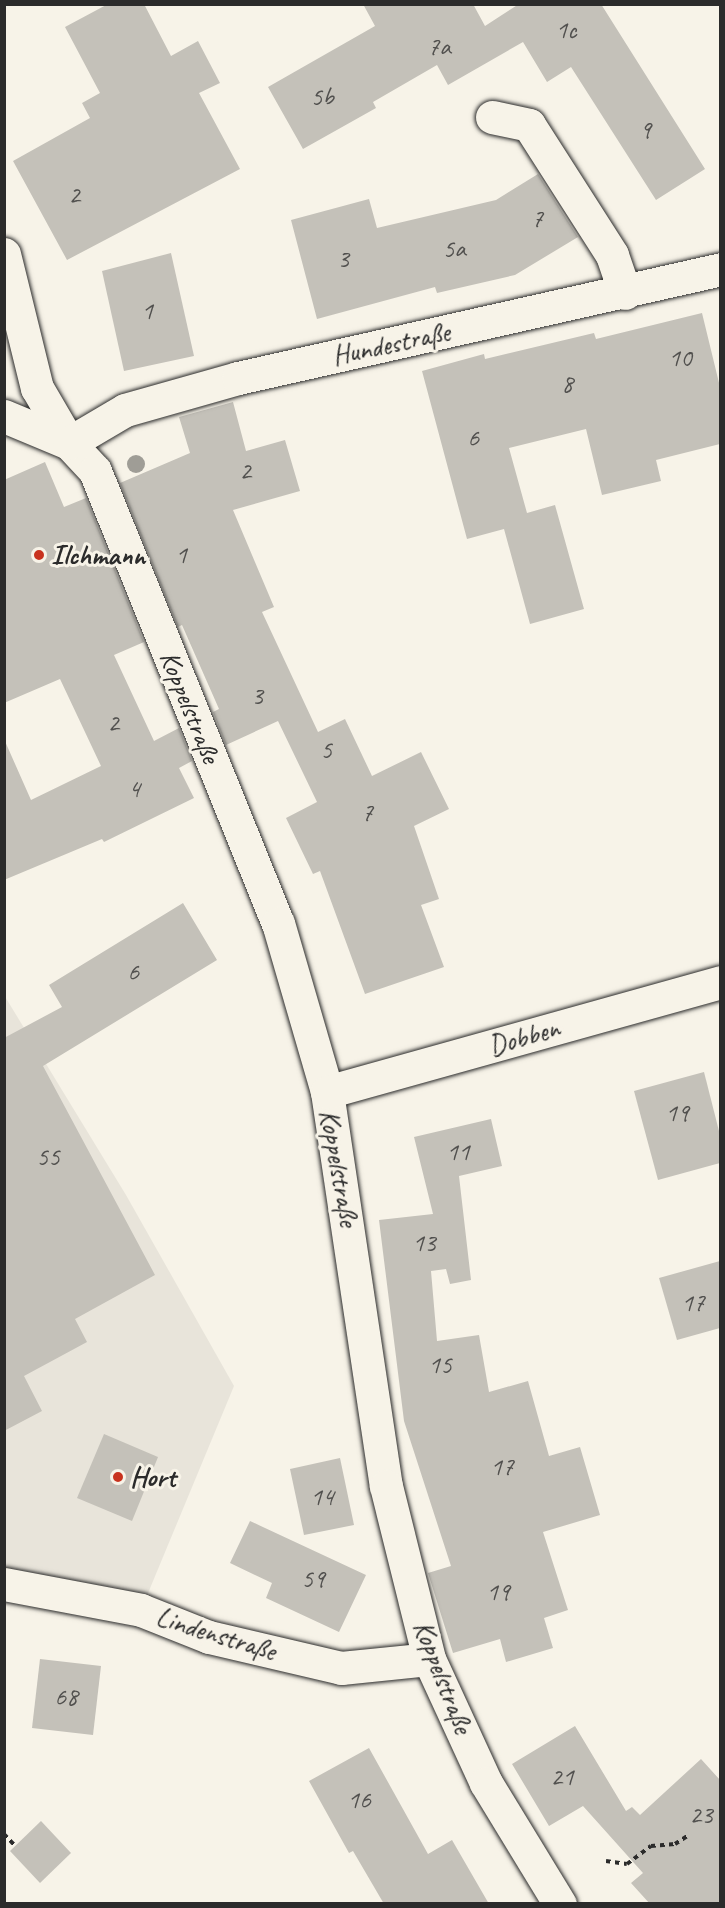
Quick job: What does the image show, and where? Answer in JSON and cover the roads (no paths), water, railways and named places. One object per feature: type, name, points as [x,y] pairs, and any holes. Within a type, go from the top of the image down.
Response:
[{"type":"street","points":[[492,117],[529,125],[612,255],[625,293]]},
{"type":"street","points":[[4,254],[36,388],[69,443]]},
{"type":"street","name":"Hundestraße","points":[[69,443],[125,410],[238,378],[625,293],[720,269]]},
{"type":"street","points":[[4,416],[69,443]]},
{"type":"street","name":"Koppelstraße","points":[[69,443],[95,471],[278,923],[327,1092],[386,1486],[429,1659],[486,1783],[560,1904]]},
{"type":"street","name":"Dobben","points":[[327,1092],[720,982]]},
{"type":"street","name":"Lindenstraße","points":[[4,1584],[141,1610],[209,1637],[341,1668],[429,1659]]},
{"type":"place","name":"Ilchmann","points":[[39,555]]},
{"type":"place","name":"Hort","points":[[118,1477]]}]
